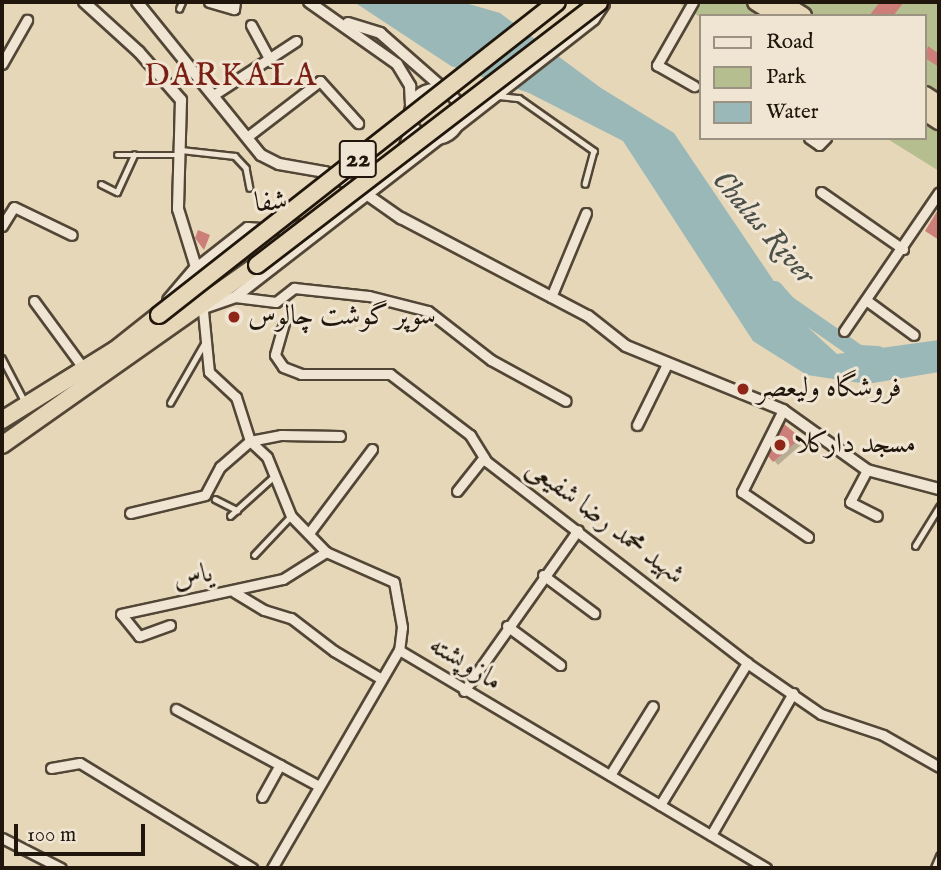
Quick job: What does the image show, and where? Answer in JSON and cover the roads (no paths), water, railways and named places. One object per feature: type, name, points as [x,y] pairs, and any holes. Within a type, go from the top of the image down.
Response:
[{"type":"highway","name":"22","points":[[115,350],[557,2]]},
{"type":"highway","name":"22","points":[[2,445],[175,324],[200,310],[599,2]]},
{"type":"highway","points":[[756,2],[775,14]]},
{"type":"highway","points":[[781,2],[800,14]]},
{"type":"highway","name":"22","points":[[2,420],[115,350],[152,330],[175,324]]},
{"type":"highway","points":[[27,406],[37,421]]},
{"type":"street","points":[[84,2],[139,51],[181,100],[178,209],[197,267],[115,350]]},
{"type":"street","points":[[137,2],[215,94],[261,155],[279,164],[325,172],[354,187],[406,148],[412,125],[410,86],[397,64],[309,2]]},
{"type":"street","points":[[209,2],[234,9],[235,2]]},
{"type":"street","points":[[200,310],[235,297],[369,196],[566,42],[594,19],[606,2]]},
{"type":"street","points":[[693,2],[657,65],[694,86]]},
{"type":"street","points":[[336,19],[380,33],[446,91],[459,107],[456,127]]},
{"type":"street","points":[[2,64],[27,20]]},
{"type":"street","points":[[251,25],[271,62]]},
{"type":"street","points":[[215,94],[271,62],[296,41]]},
{"type":"street","points":[[247,137],[320,81],[358,123]]},
{"type":"street","points":[[411,105],[425,90],[446,91]]},
{"type":"street","points":[[412,125],[419,134],[439,139]]},
{"type":"street","points":[[406,148],[416,151],[414,161]]},
{"type":"street","name":"شفا","points":[[197,267],[247,228],[293,229],[354,187]]},
{"type":"street","points":[[821,192],[903,248]]},
{"type":"street","points":[[844,331],[939,192]]},
{"type":"street","points":[[369,196],[401,218],[588,316],[626,346],[783,410],[867,470],[939,489]]},
{"type":"street","points":[[2,226],[15,207],[72,235]]},
{"type":"street","points":[[551,297],[586,213]]},
{"type":"street","points":[[235,297],[276,302],[294,288],[369,296],[428,311],[491,360],[565,401]]},
{"type":"street","points":[[866,300],[915,335]]},
{"type":"street","points":[[34,301],[85,369]]},
{"type":"street","name":"مازوپشته","points":[[200,310],[208,339],[209,372],[236,397],[250,441],[267,457],[272,478],[291,516],[326,552],[394,582],[402,626],[399,650],[766,868]]},
{"type":"street","name":"شهید محمد رضا شفیعی","points":[[284,323],[275,355],[283,367],[300,374],[390,374],[470,435],[484,457],[747,663],[821,714],[883,735],[939,767]]},
{"type":"street","points":[[637,425],[667,364]]},
{"type":"street","points":[[783,410],[742,492],[808,537]]},
{"type":"street","points":[[130,513],[205,495],[220,467],[250,441],[281,435],[340,436]]},
{"type":"street","points":[[309,533],[372,449]]},
{"type":"street","points":[[457,491],[484,457]]},
{"type":"street","points":[[867,470],[850,502],[877,516]]},
{"type":"street","points":[[464,691],[507,626],[578,530]]},
{"type":"street","name":"یاس","points":[[170,625],[139,636],[121,614],[234,592],[283,579],[326,552]]},
{"type":"street","points":[[544,575],[594,613]]},
{"type":"street","points":[[234,592],[264,610],[291,618],[334,652],[380,678]]},
{"type":"street","points":[[507,626],[560,665]]},
{"type":"street","points":[[272,868],[380,678],[399,650]]},
{"type":"street","points":[[660,805],[747,663]]},
{"type":"street","points":[[711,835],[793,693]]},
{"type":"street","points":[[610,775],[653,706]]},
{"type":"street","points":[[176,709],[318,786]]},
{"type":"street","points":[[51,768],[80,763],[252,868]]},
{"type":"street","points":[[261,797],[280,765]]},
{"type":"street","points":[[2,838],[61,868]]},
{"type":"lane","points":[[178,9],[182,2]]},
{"type":"lane","points":[[498,96],[519,98],[594,151],[585,184]]},
{"type":"lane","points":[[117,155],[180,152],[235,156],[246,168],[250,188]]},
{"type":"lane","points":[[101,184],[117,191],[134,155]]},
{"type":"lane","points":[[170,403],[199,346],[208,339]]},
{"type":"lane","points":[[2,358],[27,406]]},
{"type":"lane","points":[[230,516],[272,478]]},
{"type":"lane","points":[[215,499],[237,510]]},
{"type":"lane","points":[[915,546],[939,507]]},
{"type":"lane","points":[[254,555],[291,516]]},
{"type":"lane","points":[[933,868],[939,856]]},
{"type":"water","points":[[354,2],[462,2],[500,13],[601,88],[674,133],[800,320],[837,354],[939,340],[939,372],[867,384],[807,375],[753,341],[623,141],[529,93],[451,66]]},
{"type":"waterway","name":"Chalus River","points":[[775,289],[787,303],[859,353],[878,354]]},
{"type":"place","name":"سوپر گوشت چالوس","points":[[234,317]]},
{"type":"place","name":"فروشگاه ولیعصر","points":[[743,389]]},
{"type":"place","name":"مسجد دارکلا","points":[[780,445]]},
{"type":"district","name":"DARKALA","points":[[231,77]]}]
